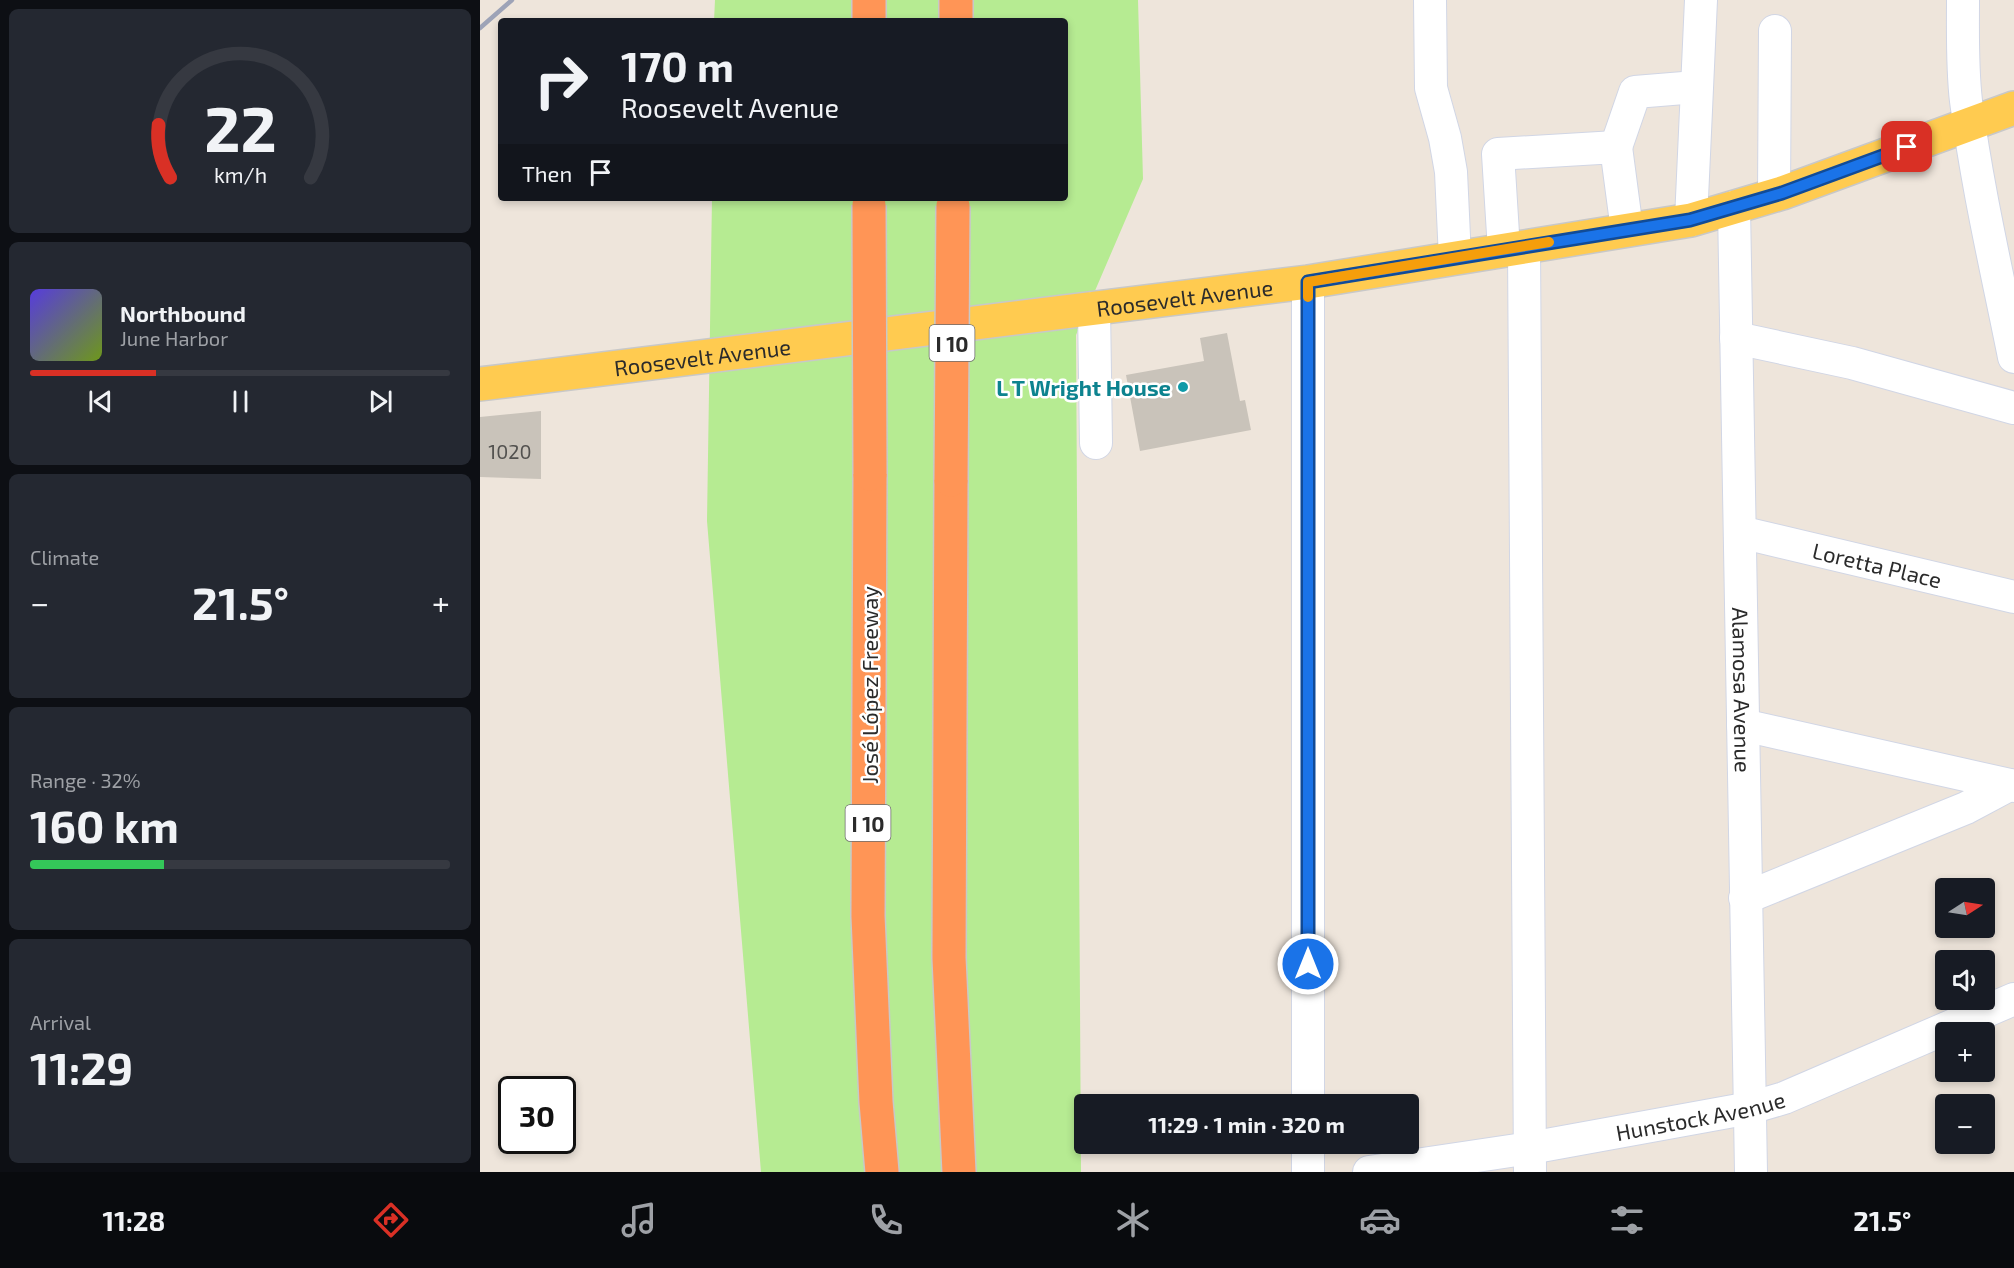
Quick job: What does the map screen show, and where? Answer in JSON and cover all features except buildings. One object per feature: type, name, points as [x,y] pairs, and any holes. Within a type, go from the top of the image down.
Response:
[{"type":"highway","points":[[870,0],[870,18]]},
{"type":"highway","points":[[956,0],[956,18]]},
{"type":"highway","name":"José López Freeway","points":[[870,202],[868,916],[876,1102],[882,1172]]},
{"type":"highway","name":"I 10","points":[[953,202],[949,958],[959,1172]]},
{"type":"main road","name":"Roosevelt Avenue","points":[[480,384],[1308,282],[1690,220],[1774,195],[2014,108]]},
{"type":"street","points":[[1430,0],[1431,88],[1445,138],[1451,171],[1455,258]]},
{"type":"street","points":[[1690,220],[1701,0]]},
{"type":"street","points":[[1963,0],[1963,66],[1970,124],[2014,357]]},
{"type":"street","points":[[1774,195],[1775,31]]},
{"type":"street","points":[[1627,230],[1616,147],[1635,92],[1696,87]]},
{"type":"street","points":[[1530,1160],[1514,248],[1498,154],[1616,147]]},
{"type":"street","name":"Alamosa Avenue","points":[[1734,207],[1751,1172]]},
{"type":"street","points":[[1308,282],[1308,1094]]},
{"type":"street","points":[[1094,308],[1096,443]]},
{"type":"street","points":[[1736,338],[1852,363],[2014,408]]},
{"type":"street","name":"Loretta Place","points":[[1740,532],[2014,597]]},
{"type":"street","points":[[1743,725],[2011,786]]},
{"type":"street","points":[[1745,898],[1966,808],[2011,786]]},
{"type":"street","name":"Hunstock Avenue","points":[[1369,1172],[1530,1160],[1750,1108],[1784,1098],[2014,999]]},
{"type":"street","points":[[1308,1154],[1308,1172]]},
{"type":"green space","points":[[715,0],[1138,0],[1143,179],[1076,335],[1081,1094],[1074,1094],[1074,1154],[1081,1154],[1081,1172],[761,1172],[707,521],[712,201],[1068,201],[1068,18],[714,18]]},
{"type":"railway","points":[[480,28],[512,0]]},
{"type":"slow traffic","points":[[1308,297],[1308,282],[1549,242]]},
{"type":"place","name":"L T Wright House","points":[[1183,387]]},
{"type":"route","points":[[1308,964],[1308,282],[1690,220],[1782,193],[1907,147]]}]
